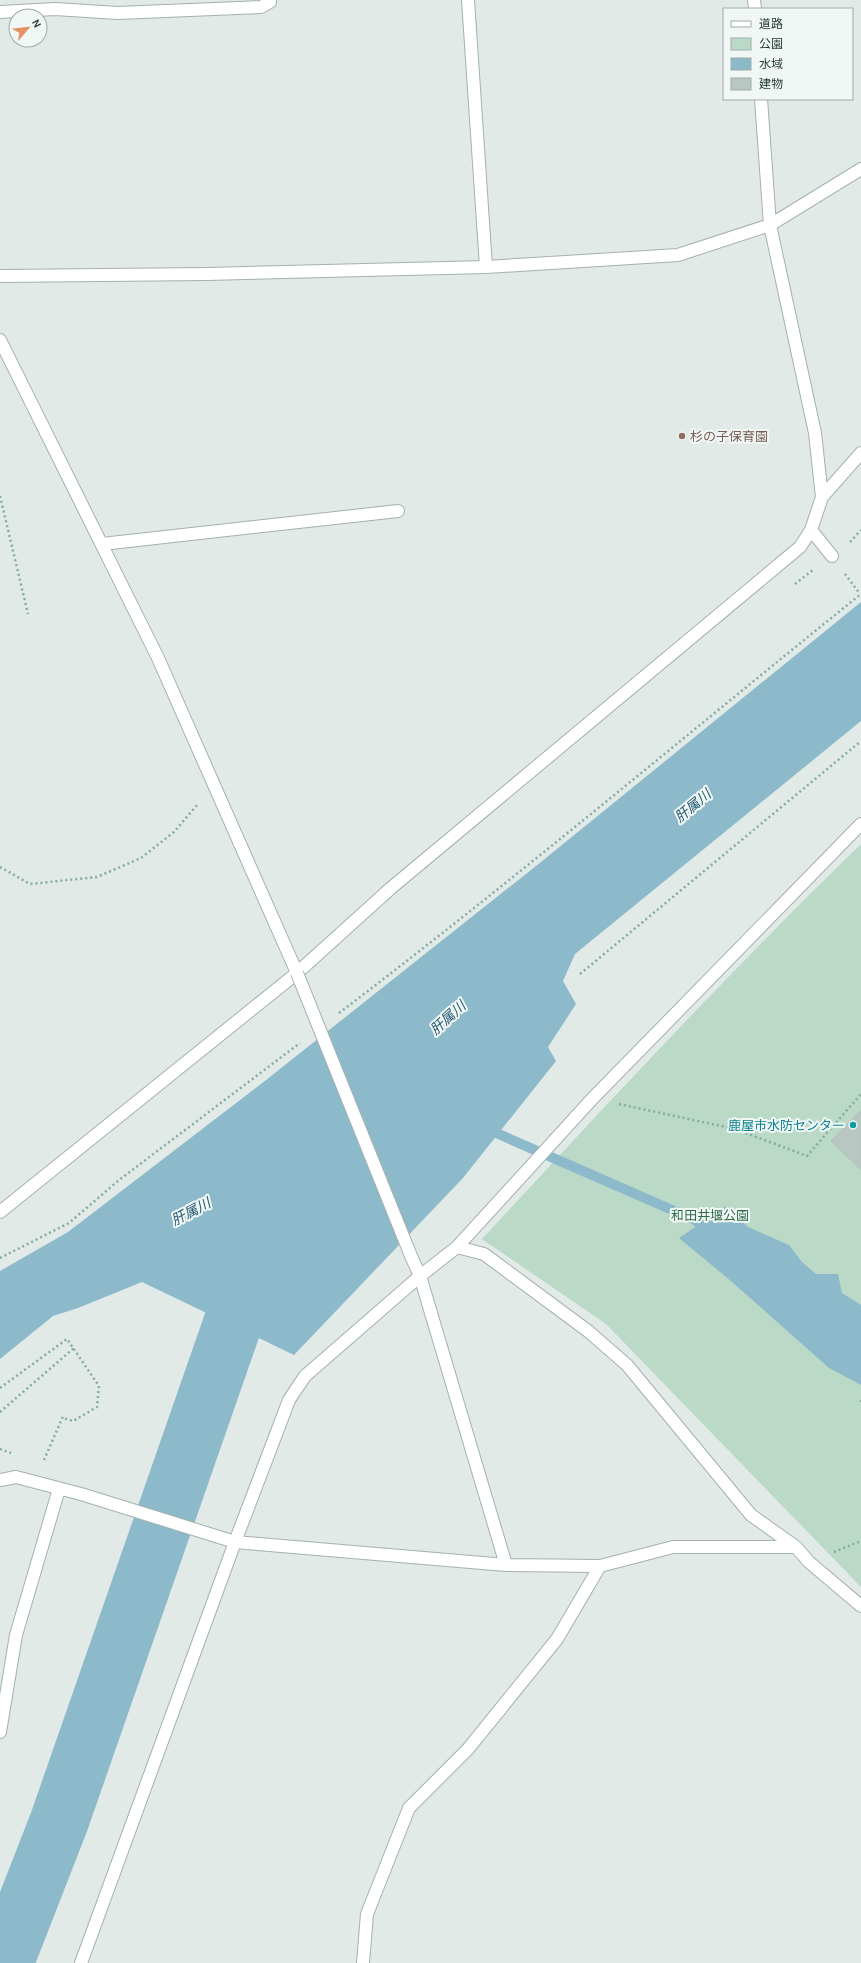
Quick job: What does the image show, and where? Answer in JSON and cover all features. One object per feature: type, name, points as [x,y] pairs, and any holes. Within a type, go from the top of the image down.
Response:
[{"type":"street","points":[[0,12],[55,9],[118,13],[261,7],[270,2],[270,0]]},
{"type":"street","points":[[468,0],[486,267]]},
{"type":"street","points":[[761,100],[770,225],[815,433],[822,498]]},
{"type":"street","points":[[0,276],[207,274],[486,267],[678,255],[770,225],[861,168]]},
{"type":"street","points":[[0,340],[158,658],[296,973],[410,1256],[420,1276],[506,1565]]},
{"type":"street","points":[[0,1212],[296,973],[391,888],[800,547],[810,530],[822,498],[861,453]]},
{"type":"street","points":[[102,544],[398,511]]},
{"type":"street","points":[[810,530],[832,556]]},
{"type":"street","points":[[81,1963],[235,1542],[289,1400],[305,1376],[420,1276],[457,1247],[593,1098],[861,824]]},
{"type":"street","points":[[457,1247],[484,1254],[588,1331],[627,1365],[751,1515],[796,1547],[809,1562],[861,1606]]},
{"type":"street","points":[[0,1480],[16,1477],[81,1494],[235,1542],[506,1565],[600,1566],[673,1547],[796,1547]]},
{"type":"street","points":[[0,1732],[16,1635],[59,1489]]},
{"type":"street","points":[[363,1963],[367,1914],[409,1808],[468,1749],[557,1639],[600,1566]]},
{"type":"path","points":[[0,496],[28,614]]},
{"type":"path","points":[[336,1016],[604,804],[702,722],[861,594]]},
{"type":"path","points":[[580,974],[861,741]]},
{"type":"path","points":[[0,867],[30,884],[97,877],[141,858],[174,832],[199,804],[209,773]]},
{"type":"path","points":[[0,1258],[68,1223],[119,1180],[304,1040]]},
{"type":"path","points":[[593,1098],[735,1129],[807,1156],[861,1094]]},
{"type":"path","points":[[0,1388],[67,1338],[99,1386],[97,1407],[73,1421],[63,1418]]},
{"type":"path","points":[[0,1412],[74,1348]]},
{"type":"path","points":[[34,1482],[64,1414]]},
{"type":"path","points":[[0,1449],[15,1455]]},
{"type":"green space","name":"和田井堰公園","points":[[861,844],[861,1587],[606,1324],[482,1239],[716,989]]},
{"type":"water","name":"肝属川","points":[[861,602],[861,721],[575,954],[563,981],[576,1004],[548,1047],[556,1061],[463,1178],[294,1355],[142,1282],[78,1308],[53,1316],[0,1359],[0,1271],[68,1232],[261,1084],[536,866]]},
{"type":"water","points":[[726,1206],[748,1227],[789,1245],[802,1262],[816,1274],[838,1274],[842,1293],[861,1305],[861,1385],[829,1368],[732,1282],[679,1238]]},
{"type":"building","name":"鹿屋市水防センター","points":[[861,1110],[861,1170],[831,1141]]},
{"type":"waterway","points":[[487,1129],[695,1220],[710,1232]]},
{"type":"waterway","points":[[4,1963],[59,1822],[259,1248]]},
{"type":"place","name":"杉の子保育園","points":[[682,436]]},
{"type":"place","name":"鹿屋市水防センター","points":[[853,1125]]}]
